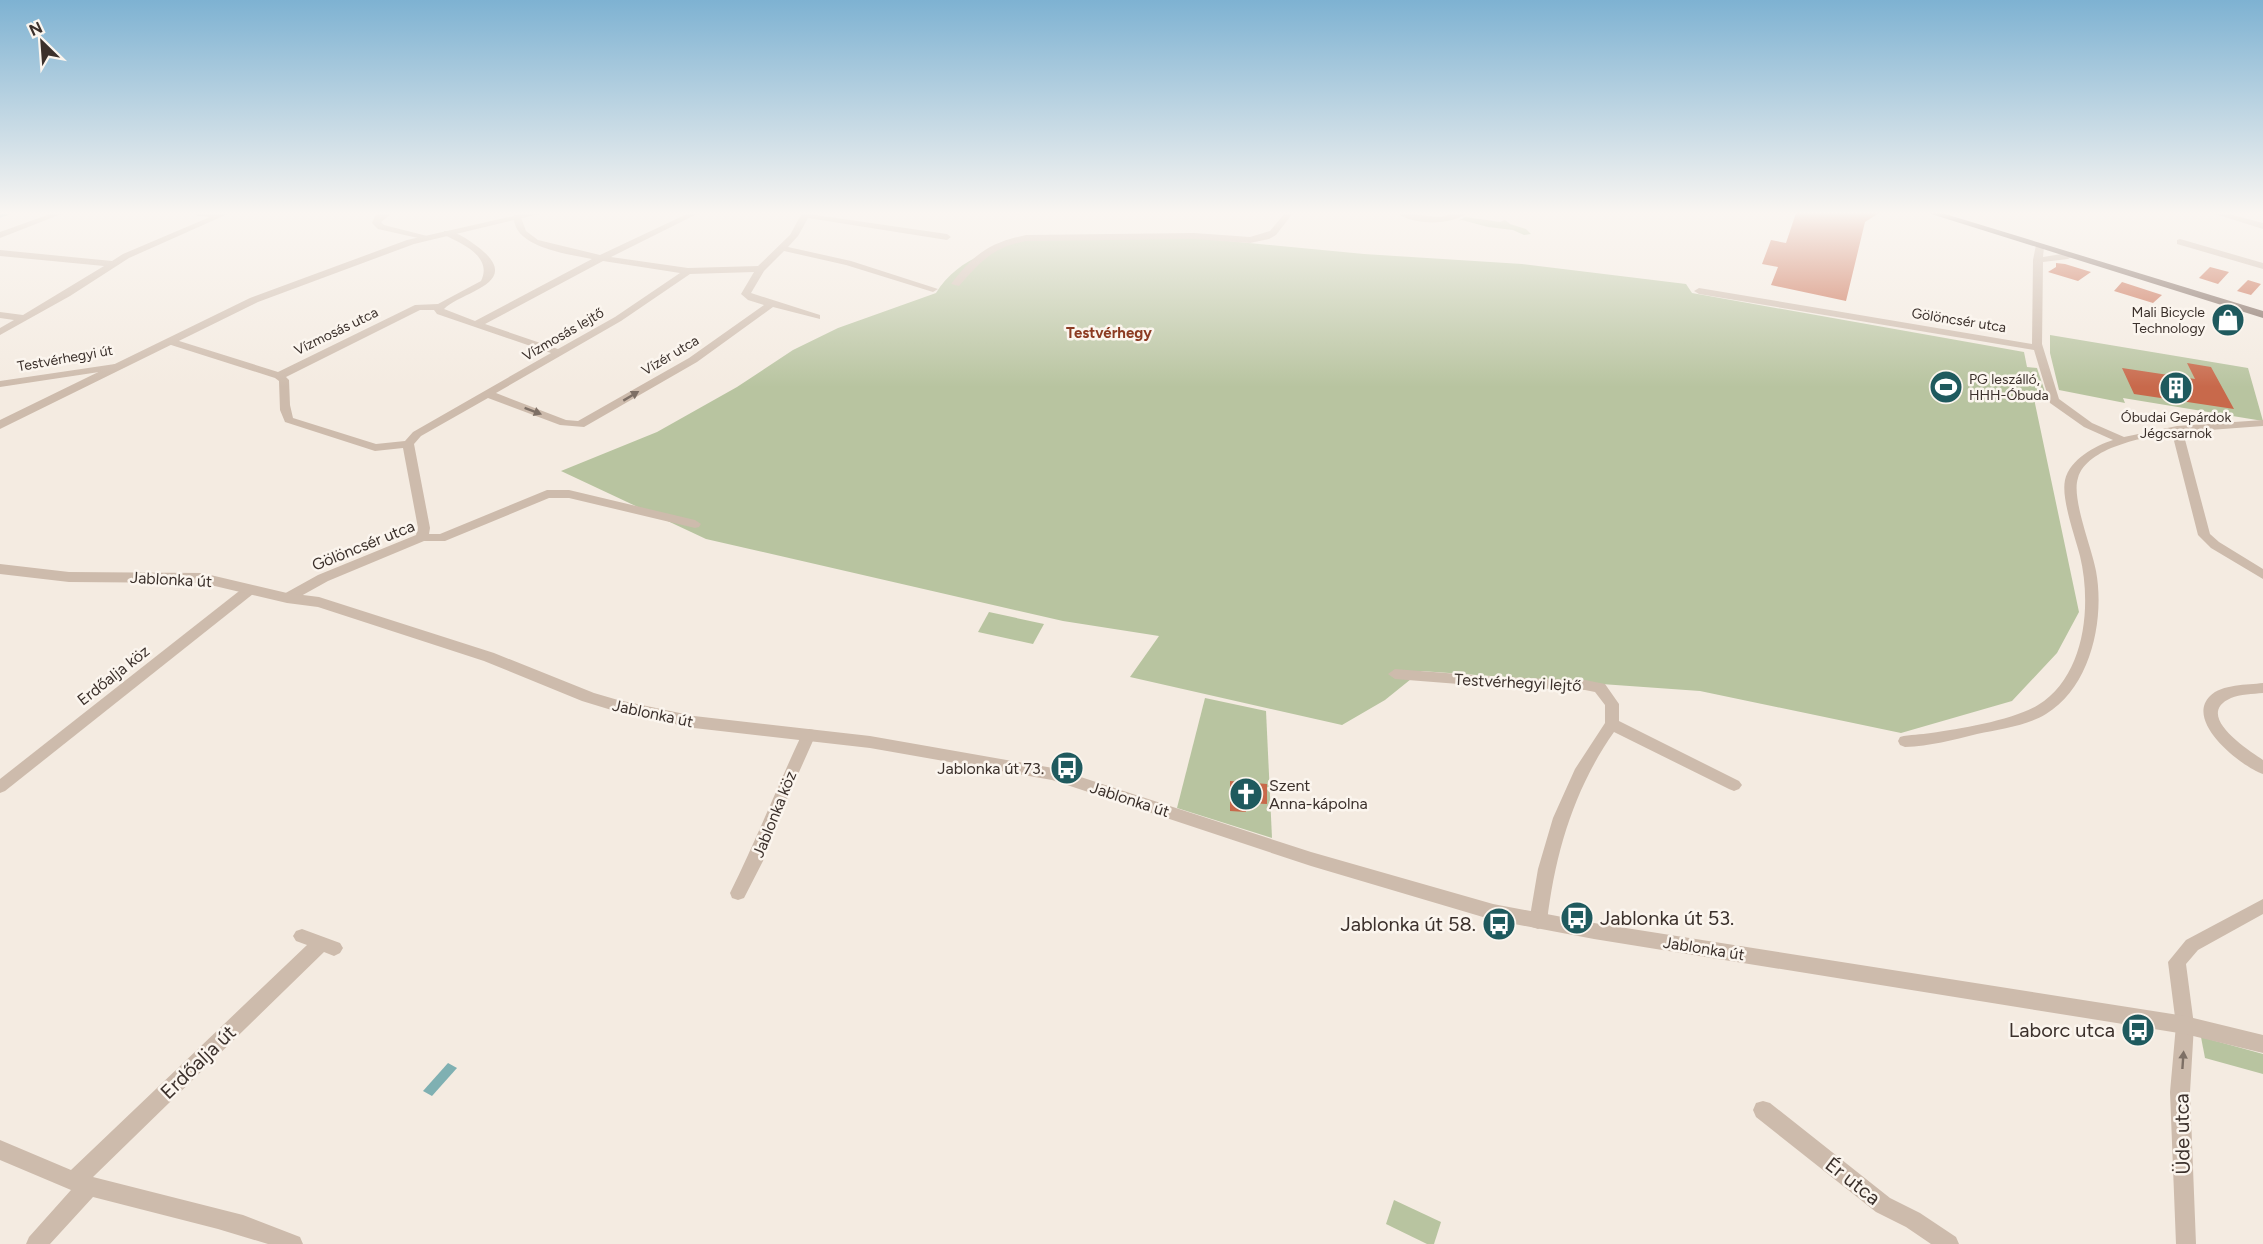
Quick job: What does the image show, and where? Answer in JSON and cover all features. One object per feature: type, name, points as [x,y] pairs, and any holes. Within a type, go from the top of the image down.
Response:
[{"type":"main road","points":[[2118,271],[2263,315]]},
{"type":"street","points":[[0,332],[102,271]]},
{"type":"street","name":"Testvérhegyi út","points":[[0,384],[115,367],[172,342],[204,323],[254,300],[331,271]]},
{"type":"street","points":[[489,271],[485,283],[441,307],[439,309],[442,314],[560,353]]},
{"type":"street","points":[[475,325],[576,271]]},
{"type":"street","name":"Vízmosás lejtő","points":[[408,444],[417,434],[626,314],[688,271]]},
{"type":"street","points":[[761,271],[746,294],[771,304],[817,317]]},
{"type":"street","points":[[874,271],[933,289]]},
{"type":"street","points":[[956,284],[967,271]]},
{"type":"street","points":[[2038,271],[2038,348],[2054,401],[2088,424],[2124,441]]},
{"type":"street","name":"Gölöncsér utca","points":[[1699,291],[2038,348]]},
{"type":"street","name":"Vízér utca","points":[[487,394],[564,423],[580,424],[693,360],[771,304]]},
{"type":"street","name":"Vízmosás utca","points":[[279,376],[418,308],[441,307]]},
{"type":"street","points":[[0,315],[25,318]]},
{"type":"street","points":[[172,342],[279,376],[284,380],[284,411],[289,420],[375,448],[408,444],[424,528],[422,537]]},
{"type":"street","points":[[0,425],[115,367]]},
{"type":"street","points":[[1905,741],[1967,731],[2030,715],[2050,704],[2071,678],[2086,641],[2091,602],[2090,573],[2070,480],[2086,456],[2100,448],[2177,429],[2220,424],[2263,423]]},
{"type":"street","points":[[2177,429],[2204,535],[2221,549],[2263,575]]},
{"type":"street","name":"Gölöncsér utca","points":[[287,598],[323,578],[422,537],[441,538],[547,494],[569,494],[695,524]]},
{"type":"street","name":"Jablonka út","points":[[0,569],[69,577],[202,579],[248,591],[319,602],[348,609],[489,657],[588,697],[618,706],[694,722],[808,734],[959,756],[1053,774],[1391,884],[1448,901],[1538,922],[2185,1025],[2263,1044]]},
{"type":"street","name":"Erdőalja köz","points":[[0,787],[248,591]]},
{"type":"street","name":"Testvérhegyi lejtő","points":[[1395,674],[1497,682],[1586,685],[1600,688],[1612,704],[1612,724]]},
{"type":"street","points":[[2263,688],[2230,692],[2214,700],[2210,712],[2215,726],[2225,739],[2263,768]]},
{"type":"street","points":[[1538,922],[1544,872],[1555,835],[1594,747],[1612,724],[1734,785]]},
{"type":"street","name":"Jablonka köz","points":[[738,893],[755,861],[767,826],[808,734]]},
{"type":"street","points":[[2185,1025],[2177,962],[2182,954],[2192,945],[2263,906]]},
{"type":"street","name":"Erdőalja út","points":[[36,1244],[82,1183],[327,946],[302,936]]},
{"type":"street","name":"Üde utca","points":[[2185,1025],[2180,1092],[2186,1244]]},
{"type":"street","name":"Ér utca","points":[[1763,1110],[1856,1186],[1883,1205],[1913,1220],[1949,1244]]},
{"type":"street","points":[[0,1150],[82,1183],[238,1223],[293,1244]]},
{"type":"green space","points":[[1580,271],[1686,284],[1692,293],[2024,352],[2027,367],[2037,368],[2046,395],[2033,394],[2079,612],[2057,653],[2012,701],[1901,733],[1700,691],[1421,671],[1385,700],[1342,725],[1130,677],[1159,636],[1063,621],[706,539],[561,471],[657,432],[737,387],[793,350],[838,328],[936,293],[953,272]]},
{"type":"green space","points":[[2050,335],[2248,368],[2263,421],[2123,398],[2125,403],[2059,390],[2050,353]]},
{"type":"green space","points":[[989,612],[1044,624],[1033,644],[978,632]]},
{"type":"green space","points":[[1205,698],[1266,711],[1272,838],[1177,808]]},
{"type":"green space","points":[[2201,1037],[2263,1054],[2263,1074],[2205,1058]]},
{"type":"green space","points":[[1394,1200],[1441,1222],[1434,1244],[1427,1244],[1386,1224]]},
{"type":"water","points":[[448,1063],[457,1068],[432,1096],[423,1091]]},
{"type":"building","points":[[1776,271],[1853,271],[1846,301],[1771,285]]},
{"type":"building","points":[[2088,271],[2091,272],[2078,281],[2048,272]]},
{"type":"building","points":[[2206,271],[2229,272],[2218,284],[2199,278]]},
{"type":"building","points":[[2248,280],[2261,284],[2251,295],[2237,291]]},
{"type":"building","points":[[2122,282],[2162,295],[2153,303],[2114,291]]},
{"type":"building","name":"Óbudai Gepárdok Jégcsarnok","points":[[2187,363],[2211,367],[2234,409],[2134,394],[2122,368],[2195,379]]},
{"type":"building","name":"Szent Anna-kápolna","points":[[1230,781],[1267,784],[1267,804],[1246,803],[1246,812],[1230,811]]},
{"type":"place","name":"Mali Bicycle Technology","points":[[2228,320]]},
{"type":"place","name":"PG leszálló, HHH-Óbuda","points":[[1946,387]]},
{"type":"place","name":"Óbudai Gepárdok Jégcsarnok","points":[[2176,388]]},
{"type":"place","name":"Jablonka út 73.","points":[[1067,768]]},
{"type":"place","name":"Szent Anna-kápolna","points":[[1246,794]]},
{"type":"place","name":"Jablonka út 53.","points":[[1577,918]]},
{"type":"place","name":"Jablonka út 58.","points":[[1499,924]]},
{"type":"place","name":"Laborc utca","points":[[2138,1030]]},
{"type":"district","name":"Testvérhegy","points":[[1109,333]]}]
